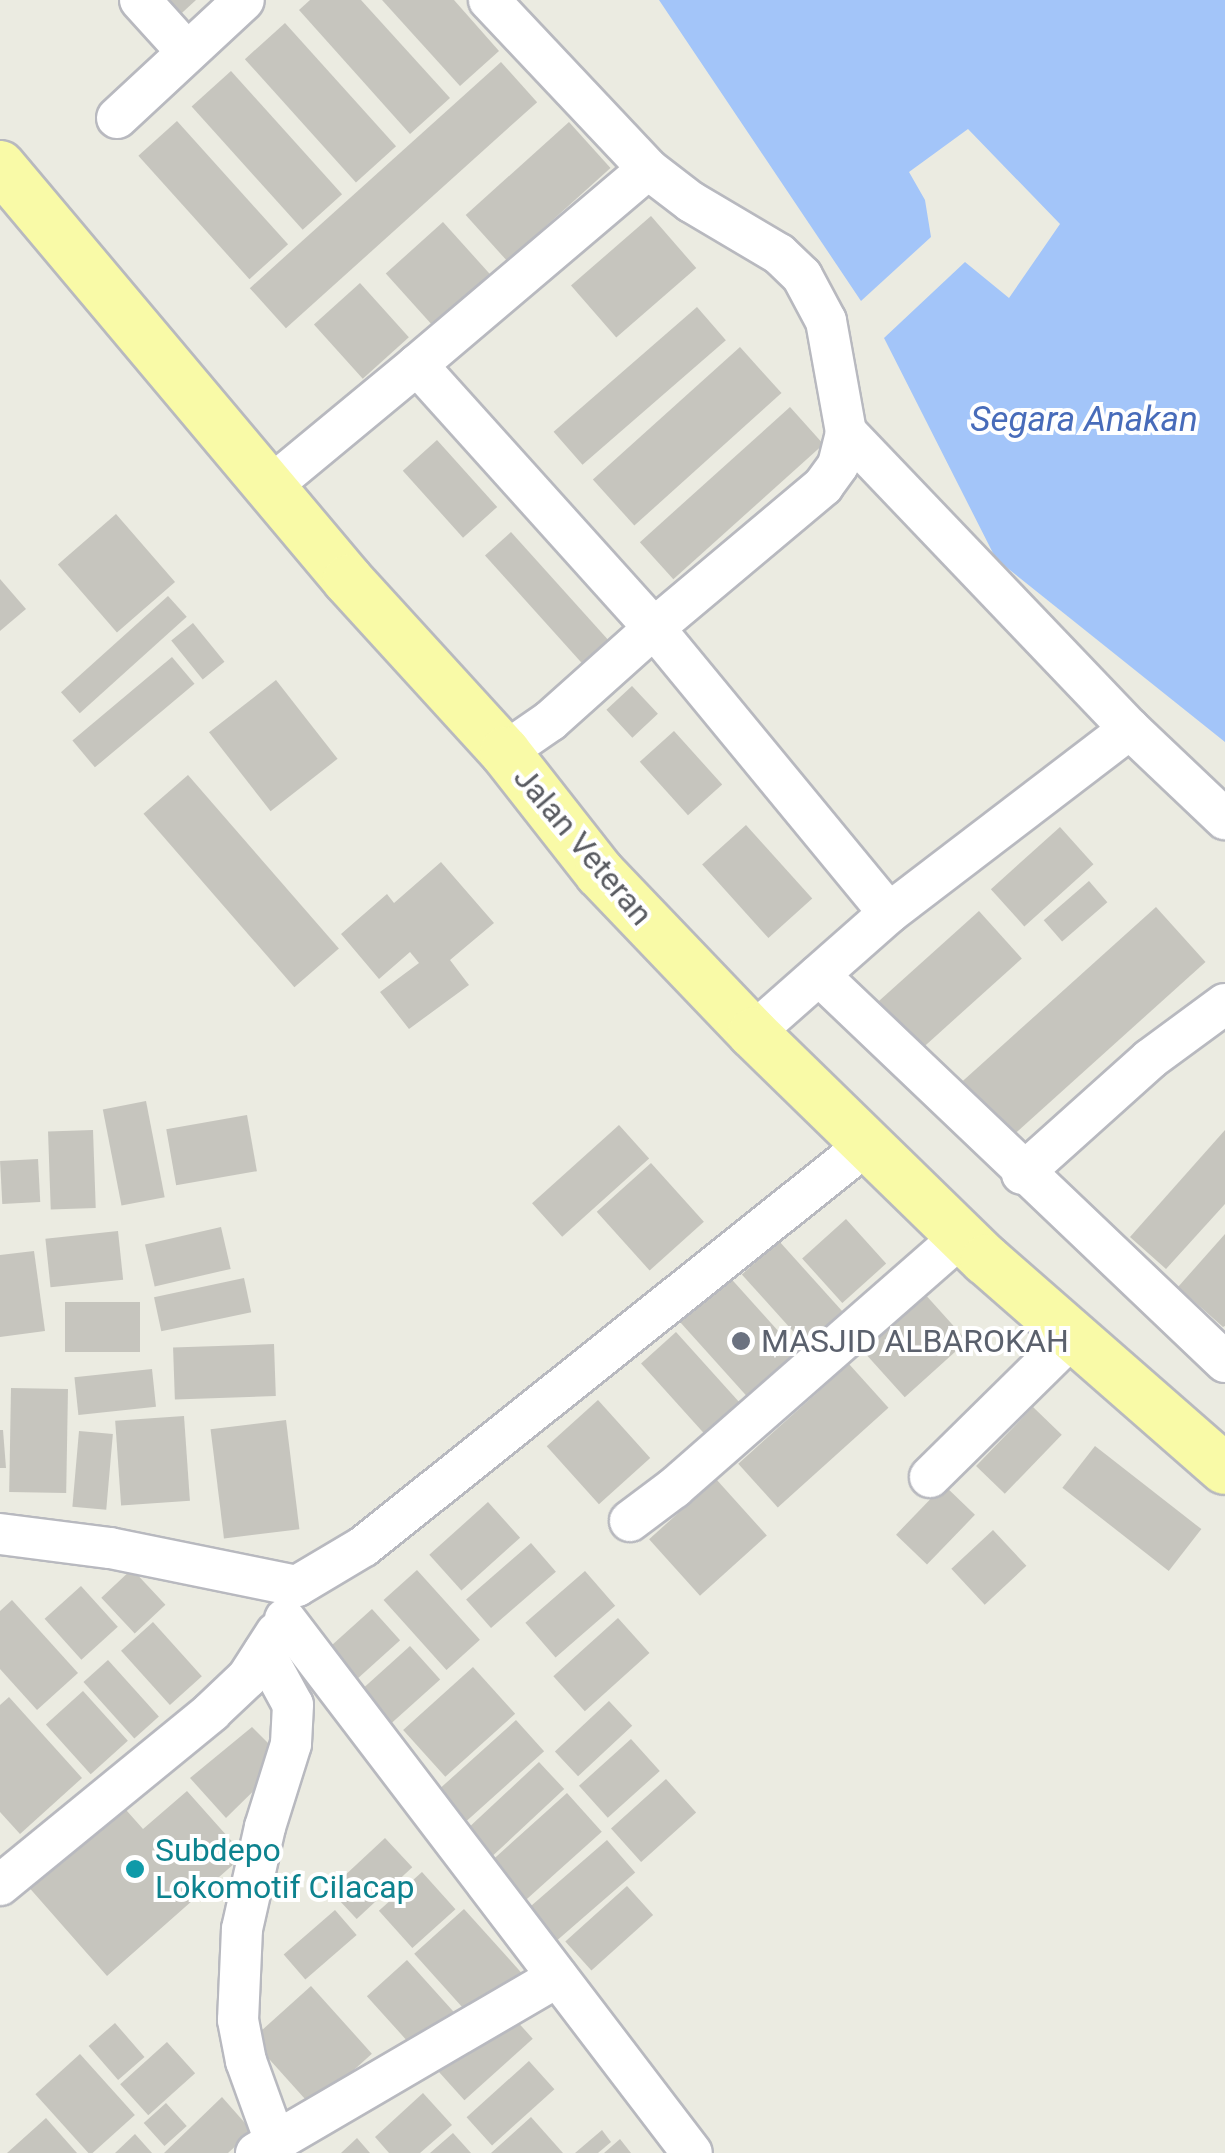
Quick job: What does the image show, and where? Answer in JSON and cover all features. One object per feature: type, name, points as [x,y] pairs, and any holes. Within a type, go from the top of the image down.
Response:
[{"type":"main road","name":"Jalan Veteran","points":[[0,166],[348,580],[505,752],[600,873],[753,1033],[870,1142],[962,1236],[1225,1470]]},
{"type":"street","points":[[140,0],[187,52]]},
{"type":"street","points":[[117,118],[244,0]]},
{"type":"street","points":[[489,0],[648,170],[691,202],[778,254],[802,276],[826,321],[846,432],[838,464],[824,486],[550,721],[505,752]]},
{"type":"street","points":[[272,485],[648,170]]},
{"type":"street","points":[[417,366],[654,628],[889,913]]},
{"type":"street","points":[[846,432],[1130,728],[1225,819]]},
{"type":"street","points":[[753,1033],[889,913],[1130,728]]},
{"type":"street","points":[[819,975],[1022,1174],[1225,1362]]},
{"type":"street","points":[[1022,1174],[1150,1059],[1225,1004]]},
{"type":"street","points":[[0,1885],[212,1712],[247,1678],[282,1619],[364,1546],[870,1142]]},
{"type":"street","points":[[630,1521],[674,1488],[962,1236]]},
{"type":"street","points":[[930,1476],[1072,1337]]},
{"type":"street","points":[[0,1534],[110,1548],[282,1619],[692,2153]]},
{"type":"street","points":[[282,1619],[293,1704],[291,1744],[265,1827],[242,1929],[238,2020],[266,2147],[557,1977]]},
{"type":"water","name":"Segara Anakan","points":[[659,0],[1225,0],[1225,742],[996,559],[884,338],[965,262],[1009,298],[1060,224],[968,129],[909,172],[925,200],[931,237],[861,301]]},
{"type":"building","points":[[150,0],[196,0],[171,23]]},
{"type":"building","points":[[310,0],[361,0],[450,98],[410,134],[299,10]]},
{"type":"building","points":[[382,0],[454,0],[499,51],[460,86]]},
{"type":"building","points":[[285,23],[396,146],[356,182],[245,59]]},
{"type":"building","points":[[501,62],[537,102],[286,328],[250,288]]},
{"type":"building","points":[[231,71],[342,194],[303,230],[192,106]]},
{"type":"building","points":[[177,121],[288,244],[249,279],[138,156]]},
{"type":"building","points":[[569,122],[610,168],[507,261],[466,215]]},
{"type":"building","points":[[651,216],[696,268],[616,338],[571,286]]},
{"type":"building","points":[[443,222],[493,277],[435,329],[386,274]]},
{"type":"building","points":[[360,283],[409,337],[363,379],[314,324]]},
{"type":"building","points":[[697,307],[726,340],[582,465],[554,432]]},
{"type":"building","points":[[740,347],[781,393],[634,526],[593,479]]},
{"type":"building","points":[[790,407],[823,444],[673,579],[640,542]]},
{"type":"building","points":[[437,440],[497,507],[463,538],[403,471]]},
{"type":"building","points":[[116,514],[175,582],[117,632],[58,565]]},
{"type":"building","points":[[511,532],[608,640],[582,663],[485,555]]},
{"type":"building","points":[[0,579],[26,609],[0,631]]},
{"type":"building","points":[[168,596],[187,617],[80,713],[61,692]]},
{"type":"building","points":[[193,623],[224,662],[203,679],[171,641]]},
{"type":"building","points":[[172,657],[194,684],[95,767],[72,741]]},
{"type":"building","points":[[276,680],[338,759],[271,811],[209,732]]},
{"type":"building","points":[[632,686],[658,714],[632,738],[606,710]]},
{"type":"building","points":[[674,731],[722,785],[688,815],[640,762]]},
{"type":"building","points":[[188,775],[339,949],[294,987],[143,814]]},
{"type":"building","points":[[746,825],[812,899],[768,938],[702,864]]},
{"type":"building","points":[[1060,827],[1093,864],[1024,926],[991,889]]},
{"type":"building","points":[[441,862],[494,923],[450,960],[469,985],[409,1029],[380,992],[419,963],[410,952],[379,979],[341,934],[387,894],[394,903]]},
{"type":"building","points":[[1089,881],[1107,902],[1062,941],[1044,920]]},
{"type":"building","points":[[1156,907],[1206,962],[1012,1136],[963,1081]]},
{"type":"building","points":[[979,911],[1022,959],[919,1051],[876,1003]]},
{"type":"building","points":[[146,1101],[165,1197],[122,1206],[103,1109]]},
{"type":"building","points":[[247,1115],[257,1171],[176,1185],[166,1129]]},
{"type":"building","points":[[619,1125],[649,1158],[562,1237],[532,1203]]},
{"type":"building","points":[[93,1130],[96,1208],[51,1210],[48,1132]]},
{"type":"building","points":[[1225,1130],[1225,1204],[1166,1269],[1130,1237]]},
{"type":"building","points":[[38,1159],[40,1202],[2,1204],[0,1161]]},
{"type":"building","points":[[651,1163],[704,1222],[650,1271],[597,1212]]},
{"type":"building","points":[[846,1219],[886,1264],[842,1303],[802,1258]]},
{"type":"building","points":[[221,1227],[231,1269],[155,1286],[145,1245]]},
{"type":"building","points":[[118,1231],[123,1280],[51,1287],[45,1239]]},
{"type":"building","points":[[1225,1234],[1225,1326],[1223,1327],[1178,1287]]},
{"type":"building","points":[[779,1241],[847,1316],[809,1350],[742,1274]]},
{"type":"building","points":[[34,1251],[45,1331],[0,1337],[0,1255]]},
{"type":"building","name":"MASJID ALBAROKAH","points":[[726,1273],[806,1362],[757,1407],[676,1318]]},
{"type":"building","points":[[244,1278],[251,1312],[161,1331],[154,1297]]},
{"type":"building","points":[[923,1292],[967,1341],[905,1397],[861,1348]]},
{"type":"building","points":[[65,1302],[140,1302],[140,1352],[65,1352]]},
{"type":"building","points":[[676,1332],[744,1408],[709,1439],[641,1363]]},
{"type":"building","points":[[274,1344],[276,1396],[175,1399],[173,1348]]},
{"type":"building","points":[[849,1364],[888,1408],[778,1508],[738,1464]]},
{"type":"building","points":[[152,1369],[156,1407],[78,1415],[74,1377]]},
{"type":"building","points":[[11,1388],[68,1389],[66,1493],[9,1492]]},
{"type":"building","points":[[598,1400],[650,1458],[599,1504],[547,1446]]},
{"type":"building","points":[[1033,1407],[1062,1435],[1005,1494],[976,1466]]},
{"type":"building","points":[[184,1416],[190,1501],[121,1506],[115,1421]]},
{"type":"building","points":[[286,1420],[299,1529],[224,1538],[211,1429]]},
{"type":"building","points":[[3,1430],[6,1468],[0,1468]]},
{"type":"building","points":[[79,1431],[113,1434],[106,1510],[72,1507]]},
{"type":"building","points":[[1095,1446],[1201,1529],[1169,1571],[1062,1488]]},
{"type":"building","points":[[716,1479],[767,1535],[700,1596],[649,1539]]},
{"type":"building","points":[[944,1485],[975,1515],[927,1565],[896,1535]]},
{"type":"building","points":[[488,1502],[520,1538],[461,1591],[429,1555]]},
{"type":"building","points":[[993,1530],[1026,1566],[985,1605],[951,1569]]},
{"type":"building","points":[[531,1543],[556,1572],[491,1628],[466,1599]]},
{"type":"building","points":[[132,1569],[165,1605],[135,1633],[101,1598]]},
{"type":"building","points":[[417,1570],[480,1640],[446,1670],[384,1600]]},
{"type":"building","points":[[585,1571],[615,1606],[556,1658],[525,1623]]},
{"type":"building","points":[[81,1586],[118,1627],[81,1660],[45,1619]]},
{"type":"building","points":[[12,1600],[78,1673],[37,1710],[0,1669],[0,1611]]},
{"type":"building","points":[[372,1609],[400,1640],[356,1680],[328,1648]]},
{"type":"building","points":[[618,1618],[649,1653],[585,1711],[553,1676]]},
{"type":"building","points":[[153,1622],[202,1676],[170,1705],[121,1651]]},
{"type":"building","points":[[410,1646],[440,1679],[389,1726],[359,1692]]},
{"type":"building","points":[[108,1660],[159,1716],[134,1739],[83,1682]]},
{"type":"building","points":[[473,1667],[515,1714],[445,1777],[403,1730]]},
{"type":"building","points":[[83,1691],[128,1741],[91,1774],[46,1724]]},
{"type":"building","points":[[9,1697],[82,1778],[20,1834],[0,1812],[0,1705]]},
{"type":"building","points":[[609,1701],[632,1726],[578,1776],[555,1751]]},
{"type":"building","points":[[516,1720],[544,1751],[460,1827],[432,1796]]},
{"type":"building","points":[[252,1727],[285,1760],[226,1818],[190,1778]]},
{"type":"building","points":[[631,1739],[660,1771],[608,1818],[579,1786]]},
{"type":"building","points":[[539,1762],[564,1789],[484,1864],[459,1837]]},
{"type":"building","points":[[666,1779],[696,1812],[641,1862],[611,1829]]},
{"type":"building","name":"Subdepo Lokomotif Cilacap","points":[[187,1791],[244,1855],[107,1976],[26,1884],[119,1802],[143,1829]]},
{"type":"building","points":[[567,1793],[602,1832],[514,1911],[479,1872]]},
{"type":"building","points":[[385,1838],[412,1867],[357,1919],[329,1890]]},
{"type":"building","points":[[607,1840],[635,1872],[548,1949],[519,1916]]},
{"type":"building","points":[[422,1872],[455,1909],[412,1948],[379,1911]]},
{"type":"building","points":[[627,1886],[653,1915],[591,1971],[565,1942]]},
{"type":"building","points":[[464,1909],[524,1976],[474,2021],[414,1954]]},
{"type":"building","points":[[335,1910],[357,1935],[305,1980],[284,1955]]},
{"type":"building","points":[[407,1960],[457,2015],[416,2051],[367,1996]]},
{"type":"building","points":[[311,1986],[372,2054],[312,2107],[252,2040]]},
{"type":"building","points":[[506,2009],[533,2039],[464,2100],[438,2071]]},
{"type":"building","points":[[115,2023],[145,2057],[118,2080],[89,2046]]},
{"type":"building","points":[[167,2042],[195,2073],[148,2115],[120,2084]]},
{"type":"building","points":[[80,2054],[135,2115],[88,2153],[35,2094]]},
{"type":"building","points":[[529,2061],[554,2089],[492,2145],[467,2117]]},
{"type":"building","points":[[423,2093],[452,2125],[420,2153],[389,2153],[375,2137]]},
{"type":"building","points":[[222,2097],[252,2131],[228,2153],[164,2153]]},
{"type":"building","points":[[166,2103],[187,2126],[164,2146],[144,2123]]},
{"type":"building","points":[[531,2117],[563,2153],[491,2153]]},
{"type":"building","points":[[46,2118],[77,2153],[7,2153]]},
{"type":"building","points":[[602,2130],[611,2142],[598,2153],[575,2153]]},
{"type":"building","points":[[453,2133],[471,2153],[430,2153]]},
{"type":"building","points":[[135,2134],[152,2153],[115,2153]]},
{"type":"building","points":[[357,2138],[370,2153],[341,2153]]},
{"type":"building","points":[[620,2139],[631,2153],[604,2153]]},
{"type":"place","name":"MASJID ALBAROKAH","points":[[741,1341]]},
{"type":"place","name":"Subdepo Lokomotif Cilacap","points":[[135,1869]]}]
